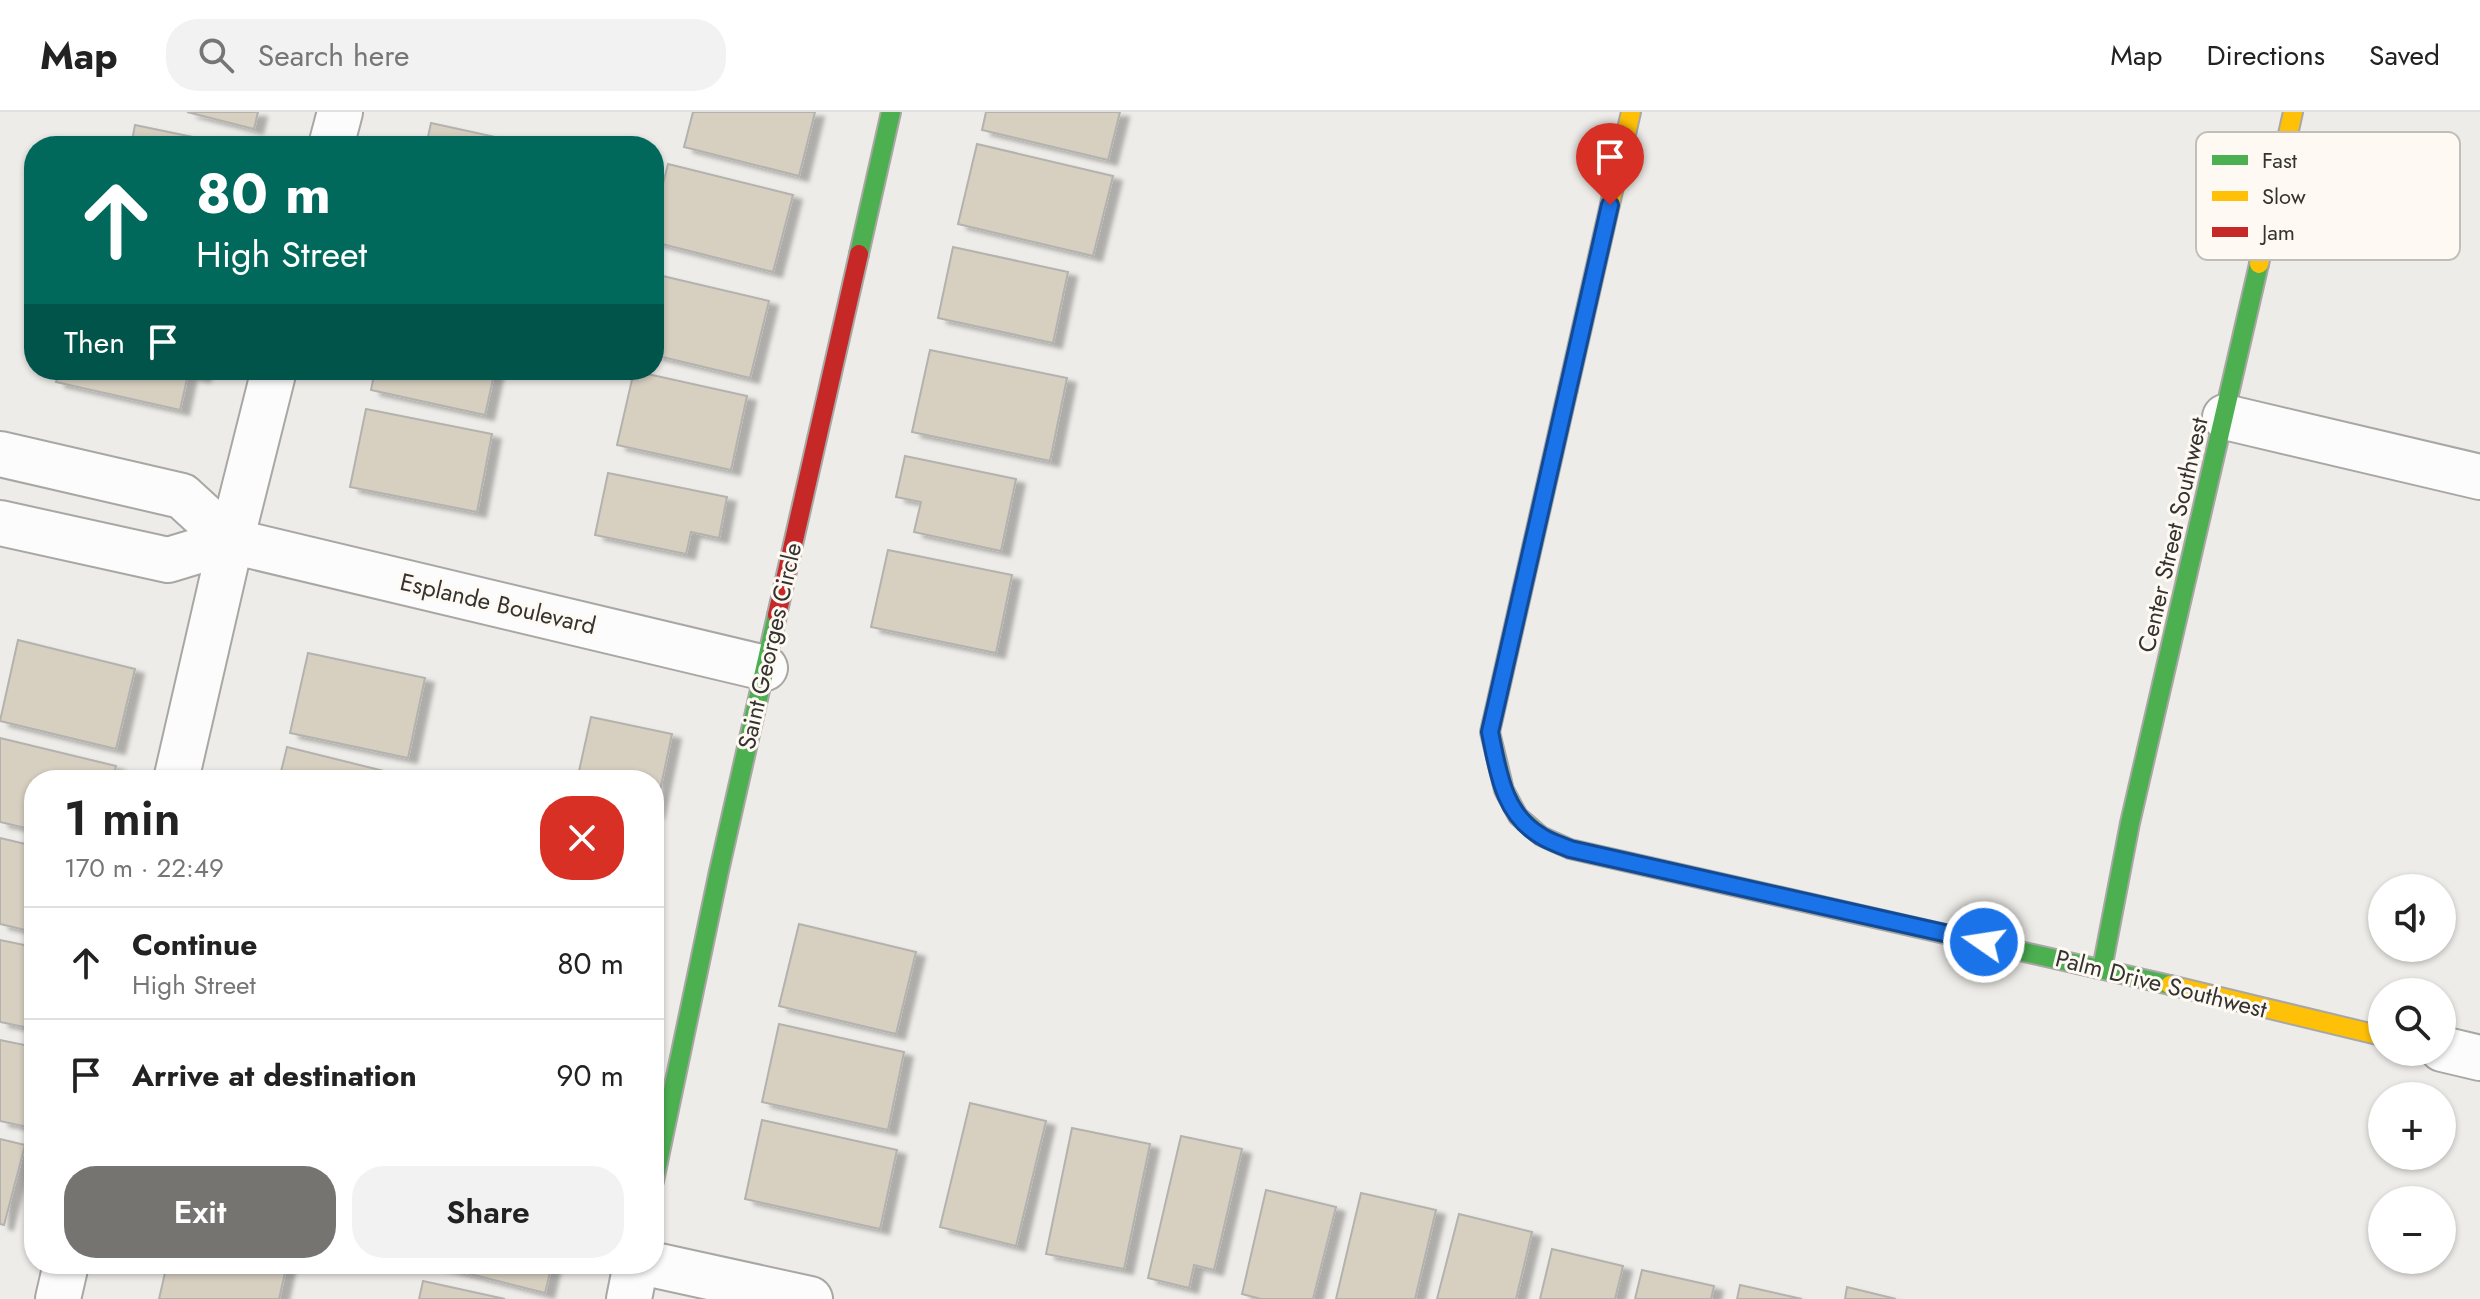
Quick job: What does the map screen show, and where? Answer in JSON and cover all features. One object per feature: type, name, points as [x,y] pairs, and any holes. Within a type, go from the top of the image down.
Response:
[{"type":"street","points":[[334,136],[340,112]]},
{"type":"street","name":"Saint Georges Circle","points":[[664,1135],[765,668],[891,112]]},
{"type":"street","name":"Palm Drive Southwest","points":[[1631,112],[1490,732],[1501,782],[1511,809],[1540,836],[1570,849],[2368,1033]]},
{"type":"street","name":"Center Street Southwest","points":[[2289,132],[2293,112]]},
{"type":"street","name":"Center Street Southwest","points":[[2102,969],[2130,823],[2260,260]]},
{"type":"street","points":[[178,770],[271,380]]},
{"type":"street","points":[[2225,417],[2480,477]]},
{"type":"street","name":"Esplande Boulevard","points":[[0,454],[182,496],[231,541],[765,668]]},
{"type":"street","points":[[64,537],[79,472]]},
{"type":"street","points":[[0,523],[168,560],[231,541]]},
{"type":"street","points":[[2456,1052],[2480,1058]]},
{"type":"street","points":[[664,1267],[810,1299]]},
{"type":"street","points":[[58,1299],[64,1274]]},
{"type":"street","points":[[629,1299],[634,1274]]},
{"type":"building","points":[[187,112],[258,112],[254,129]]},
{"type":"building","points":[[693,112],[815,112],[799,176],[684,147]]},
{"type":"building","points":[[986,112],[1120,112],[1108,160],[982,130]]},
{"type":"building","points":[[431,123],[490,136],[428,136]]},
{"type":"building","points":[[135,125],[188,136],[133,136]]},
{"type":"building","points":[[977,144],[1113,176],[1093,256],[958,224]]},
{"type":"building","points":[[668,164],[793,195],[773,272],[664,245],[664,180]]},
{"type":"building","points":[[953,247],[1068,272],[1053,343],[938,318]]},
{"type":"building","points":[[664,276],[769,301],[750,378],[664,357]]},
{"type":"building","points":[[930,350],[1067,378],[1050,461],[912,432]]},
{"type":"building","points":[[664,378],[747,396],[731,470],[617,445],[632,380]]},
{"type":"building","points":[[56,380],[187,380],[180,410]]},
{"type":"building","points":[[373,380],[493,380],[485,415],[371,390]]},
{"type":"building","points":[[366,409],[492,434],[477,512],[350,487]]},
{"type":"building","points":[[905,456],[1016,479],[1001,551],[914,532],[921,502],[896,497]]},
{"type":"building","points":[[608,473],[727,497],[719,538],[691,532],[686,554],[595,535]]},
{"type":"building","points":[[888,550],[1012,575],[996,653],[871,627]]},
{"type":"building","points":[[18,640],[135,669],[116,749],[0,721]]},
{"type":"building","points":[[308,653],[425,678],[408,758],[290,733]]},
{"type":"building","points":[[591,717],[672,734],[664,772],[579,770]]},
{"type":"building","points":[[0,738],[116,766],[115,770],[24,770],[24,828],[0,822]]},
{"type":"building","points":[[287,747],[380,770],[281,770]]},
{"type":"building","points":[[0,838],[24,844],[24,930],[0,924]]},
{"type":"building","points":[[799,924],[916,952],[896,1034],[779,1006]]},
{"type":"building","points":[[0,940],[24,945],[24,1027],[0,1022]]},
{"type":"building","points":[[779,1024],[904,1052],[888,1130],[762,1102]]},
{"type":"building","points":[[0,1040],[24,1045],[24,1126],[0,1121]]},
{"type":"building","points":[[970,1103],[1046,1121],[1016,1246],[940,1227]]},
{"type":"building","points":[[762,1120],[897,1150],[880,1229],[745,1199]]},
{"type":"building","points":[[1072,1128],[1150,1144],[1124,1269],[1046,1254]]},
{"type":"building","points":[[1181,1136],[1242,1149],[1214,1270],[1194,1265],[1189,1288],[1148,1278]]},
{"type":"building","points":[[0,1139],[24,1145],[24,1149],[4,1225],[0,1224]]},
{"type":"building","points":[[1266,1190],[1336,1207],[1313,1299],[1261,1299],[1242,1294]]},
{"type":"building","points":[[1361,1193],[1436,1210],[1415,1299],[1336,1299]]},
{"type":"building","points":[[1459,1214],[1532,1232],[1516,1299],[1437,1299]]},
{"type":"building","points":[[1552,1249],[1623,1266],[1615,1299],[1540,1299]]},
{"type":"building","points":[[1642,1270],[1714,1286],[1711,1299],[1635,1299]]},
{"type":"building","points":[[165,1274],[285,1274],[279,1299],[159,1299]]},
{"type":"building","points":[[470,1274],[550,1274],[545,1293]]},
{"type":"building","points":[[423,1281],[505,1299],[419,1299]]},
{"type":"building","points":[[1740,1285],[1802,1299],[1737,1299]]},
{"type":"building","points":[[1847,1287],[1896,1299],[1845,1299]]},
{"type":"traffic: fast","points":[[859,254],[891,112]]},
{"type":"traffic: fast","points":[[2102,969],[2130,823],[2259,264]]},
{"type":"traffic: fast","points":[[1568,389],[1490,732],[1504,790],[1518,816],[1541,836],[1570,849],[2170,985]]},
{"type":"traffic: fast","points":[[664,1133],[777,615]]},
{"type":"traffic: slow","points":[[1568,389],[1631,112]]},
{"type":"traffic: slow","points":[[2289,132],[2293,112]]},
{"type":"traffic: slow","points":[[2259,264],[2260,260]]},
{"type":"traffic: slow","points":[[2170,985],[2368,1033]]},
{"type":"traffic: jam","points":[[777,615],[859,254]]},
{"type":"route","points":[[1610,205],[1490,732],[1501,782],[1511,809],[1540,836],[1570,849],[1984,942]]}]
